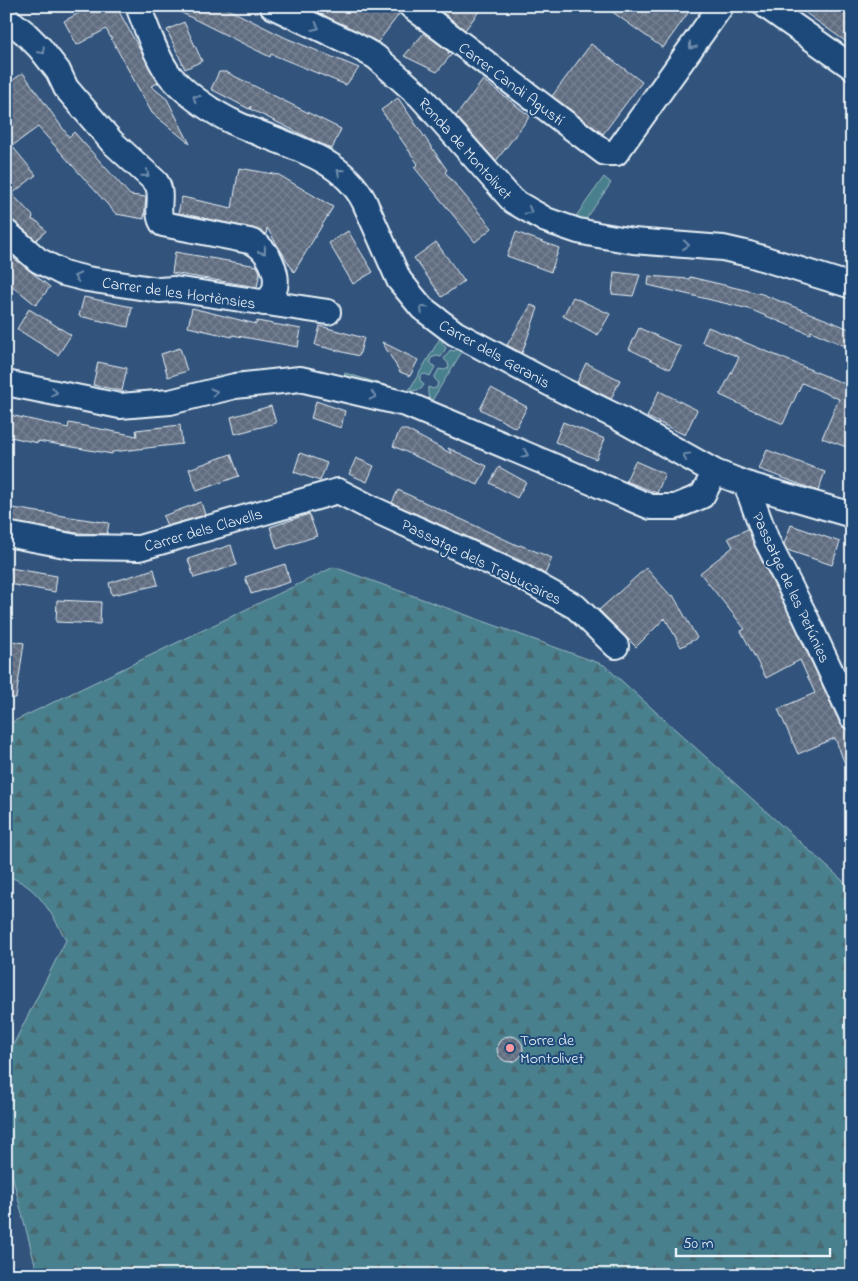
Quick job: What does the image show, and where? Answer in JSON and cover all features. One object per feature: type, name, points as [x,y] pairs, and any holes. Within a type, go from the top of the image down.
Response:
[{"type":"street","name":"Carrer dels Geranis","points":[[138,6],[167,70],[187,91],[215,112],[236,124],[320,158],[359,190],[399,280],[422,308],[436,320],[462,338],[617,417],[715,472],[746,484],[852,515]]},
{"type":"street","name":"Ronda de Montolivet","points":[[272,6],[353,44],[376,58],[402,79],[425,102],[513,201],[546,220],[578,231],[633,241],[723,248],[749,254],[852,286]]},
{"type":"street","name":"Carrer Candi Agustí","points":[[411,6],[605,153],[616,152],[721,6]]},
{"type":"street","points":[[766,6],[852,67]]},
{"type":"street","name":"Carrer de les Hortènsies","points":[[6,18],[26,33],[40,48],[58,71],[66,88],[112,142],[156,182],[160,190],[160,218],[163,224],[254,242],[270,262],[276,278],[274,292],[264,303],[174,289],[159,290],[69,275],[38,260],[6,232]]},
{"type":"street","points":[[264,303],[328,312]]},
{"type":"street","points":[[6,383],[120,406],[170,402],[235,386],[300,378],[406,404],[651,507],[675,507],[702,496],[715,472]]},
{"type":"street","name":"Passatge de les Petúnies","points":[[746,484],[767,541],[805,616],[852,717]]},
{"type":"street","name":"Carrer dels Clavells","points":[[6,534],[76,547],[139,548],[338,491]]},
{"type":"street","name":"Passatge dels Trabucaires","points":[[338,491],[522,577],[576,607],[616,646]]},
{"type":"green space","points":[[604,177],[611,183],[584,222],[574,219]]},
{"type":"green space","points":[[442,335],[444,336],[442,343],[446,348],[441,357],[431,358],[430,362],[435,367],[430,376],[425,374],[420,376],[420,380],[424,385],[421,389],[412,391],[410,394],[400,393],[344,376],[345,373],[408,392]]},
{"type":"green space","points":[[461,347],[463,350],[431,402],[466,416],[464,420],[428,404],[428,387],[433,389],[437,387],[438,382],[434,378],[439,369],[449,368],[448,363],[444,359],[450,350],[454,351]]},
{"type":"green space","points":[[334,567],[604,665],[852,889],[852,1275],[30,1275],[36,1268],[6,1152],[6,1059],[66,940],[49,910],[35,893],[17,880],[6,876],[6,725]]},
{"type":"building","points":[[92,6],[116,6],[158,83],[151,86],[167,99],[190,144],[152,113],[106,29],[77,45],[64,21]]},
{"type":"building","points":[[168,6],[222,6],[286,38],[359,68],[346,85],[271,54],[270,57]]},
{"type":"building","points":[[305,6],[398,6],[400,13],[378,42]]},
{"type":"building","points":[[434,6],[483,6],[465,30]]},
{"type":"building","points":[[604,6],[693,6],[663,48]]},
{"type":"building","points":[[796,6],[852,6],[852,46]]},
{"type":"building","points":[[184,22],[202,61],[185,69],[167,30]]},
{"type":"building","points":[[424,33],[451,55],[437,72],[404,56]]},
{"type":"building","points":[[591,44],[642,82],[603,134],[552,96]]},
{"type":"building","points":[[219,72],[226,72],[341,129],[332,149],[250,109],[251,106],[249,109],[211,89]]},
{"type":"building","points":[[23,73],[69,137],[74,132],[130,195],[146,197],[144,219],[116,214],[38,127],[12,146],[36,175],[12,194],[33,216],[32,220],[38,222],[46,231],[36,240],[15,222],[6,219],[6,85]]},
{"type":"building","points":[[483,80],[530,116],[496,161],[456,116]]},
{"type":"building","points":[[398,98],[447,170],[445,172],[492,228],[475,242],[414,167],[418,164],[381,110]]},
{"type":"building","points":[[239,168],[279,175],[333,207],[294,272],[267,228],[266,235],[252,228],[178,213],[182,197],[232,208]]},
{"type":"building","points":[[348,231],[373,272],[353,284],[329,243]]},
{"type":"building","points":[[516,232],[559,248],[551,272],[507,256]]},
{"type":"building","points":[[436,242],[464,281],[442,297],[414,258]]},
{"type":"building","points":[[6,252],[50,287],[36,305],[6,281]]},
{"type":"building","points":[[175,252],[257,266],[260,272],[257,287],[172,273]]},
{"type":"building","points":[[614,272],[640,275],[633,296],[612,294]]},
{"type":"building","points":[[649,276],[689,279],[690,277],[762,294],[852,330],[852,349],[811,331],[810,334],[749,309],[648,285]]},
{"type":"building","points":[[84,297],[132,307],[128,327],[79,316]]},
{"type":"building","points":[[573,297],[610,314],[598,335],[563,316]]},
{"type":"building","points":[[531,305],[538,308],[522,353],[507,345]]},
{"type":"building","points":[[192,308],[256,324],[257,321],[301,329],[298,347],[232,335],[232,337],[188,327]]},
{"type":"building","points":[[29,309],[71,335],[58,355],[17,329]]},
{"type":"building","points":[[320,326],[364,338],[359,356],[315,345]]},
{"type":"building","points":[[708,327],[845,384],[852,369],[852,449],[822,438],[839,399],[802,383],[783,424],[720,395],[739,357],[702,342]]},
{"type":"building","points":[[639,328],[681,347],[670,369],[629,349]]},
{"type":"building","points":[[382,342],[418,360],[410,376],[400,372]]},
{"type":"building","points":[[180,348],[187,371],[168,377],[161,354]]},
{"type":"building","points":[[98,362],[127,368],[122,391],[93,385]]},
{"type":"building","points":[[586,363],[620,380],[611,399],[577,382]]},
{"type":"building","points":[[491,388],[527,407],[516,428],[480,409]]},
{"type":"building","points":[[659,391],[697,410],[685,435],[647,417]]},
{"type":"building","points":[[316,401],[345,411],[341,428],[311,418]]},
{"type":"building","points":[[271,406],[276,423],[235,434],[231,417]]},
{"type":"building","points":[[6,414],[68,428],[69,423],[137,436],[136,430],[180,425],[182,444],[112,452],[112,454],[38,441],[38,443],[6,436]]},
{"type":"building","points":[[563,422],[605,439],[596,459],[555,442]]},
{"type":"building","points":[[400,430],[407,430],[452,454],[448,448],[487,466],[478,485],[393,446]]},
{"type":"building","points":[[767,450],[825,472],[818,491],[759,469]]},
{"type":"building","points":[[300,453],[327,463],[320,481],[294,472]]},
{"type":"building","points":[[231,454],[239,476],[197,491],[189,469]]},
{"type":"building","points":[[356,458],[374,466],[367,482],[349,474]]},
{"type":"building","points":[[635,461],[665,474],[657,493],[626,481]]},
{"type":"building","points":[[499,467],[526,482],[517,498],[490,483]]},
{"type":"building","points":[[398,490],[519,546],[552,558],[545,574],[528,564],[392,503]]},
{"type":"building","points":[[201,502],[205,515],[167,526],[163,516]]},
{"type":"building","points":[[6,507],[109,523],[107,534],[77,533],[6,521]]},
{"type":"building","points":[[309,514],[317,536],[277,549],[270,527]]},
{"type":"building","points":[[791,525],[840,542],[832,565],[787,550],[784,544]]},
{"type":"building","points":[[748,529],[840,723],[851,731],[852,777],[850,777],[835,738],[798,754],[778,709],[815,693],[800,660],[766,678],[741,631],[745,629],[700,573],[733,547],[728,538]]},
{"type":"building","points":[[231,545],[237,565],[194,578],[188,559]]},
{"type":"building","points":[[285,564],[290,582],[251,594],[245,577]]},
{"type":"building","points":[[10,568],[57,576],[55,592],[8,584]]},
{"type":"building","points":[[646,568],[671,596],[673,595],[697,638],[681,647],[665,618],[636,647],[599,610]]},
{"type":"building","points":[[154,569],[158,585],[112,595],[109,583]]},
{"type":"building","points":[[57,600],[101,602],[100,624],[56,622]]},
{"type":"building","points":[[6,640],[24,643],[16,698],[6,698]]},
{"type":"building","points":[[510,1036],[519,1040],[523,1049],[519,1058],[510,1062],[501,1058],[497,1049],[501,1040]]},
{"type":"place","name":"Torre de Montolivet","points":[[510,1048]]}]
